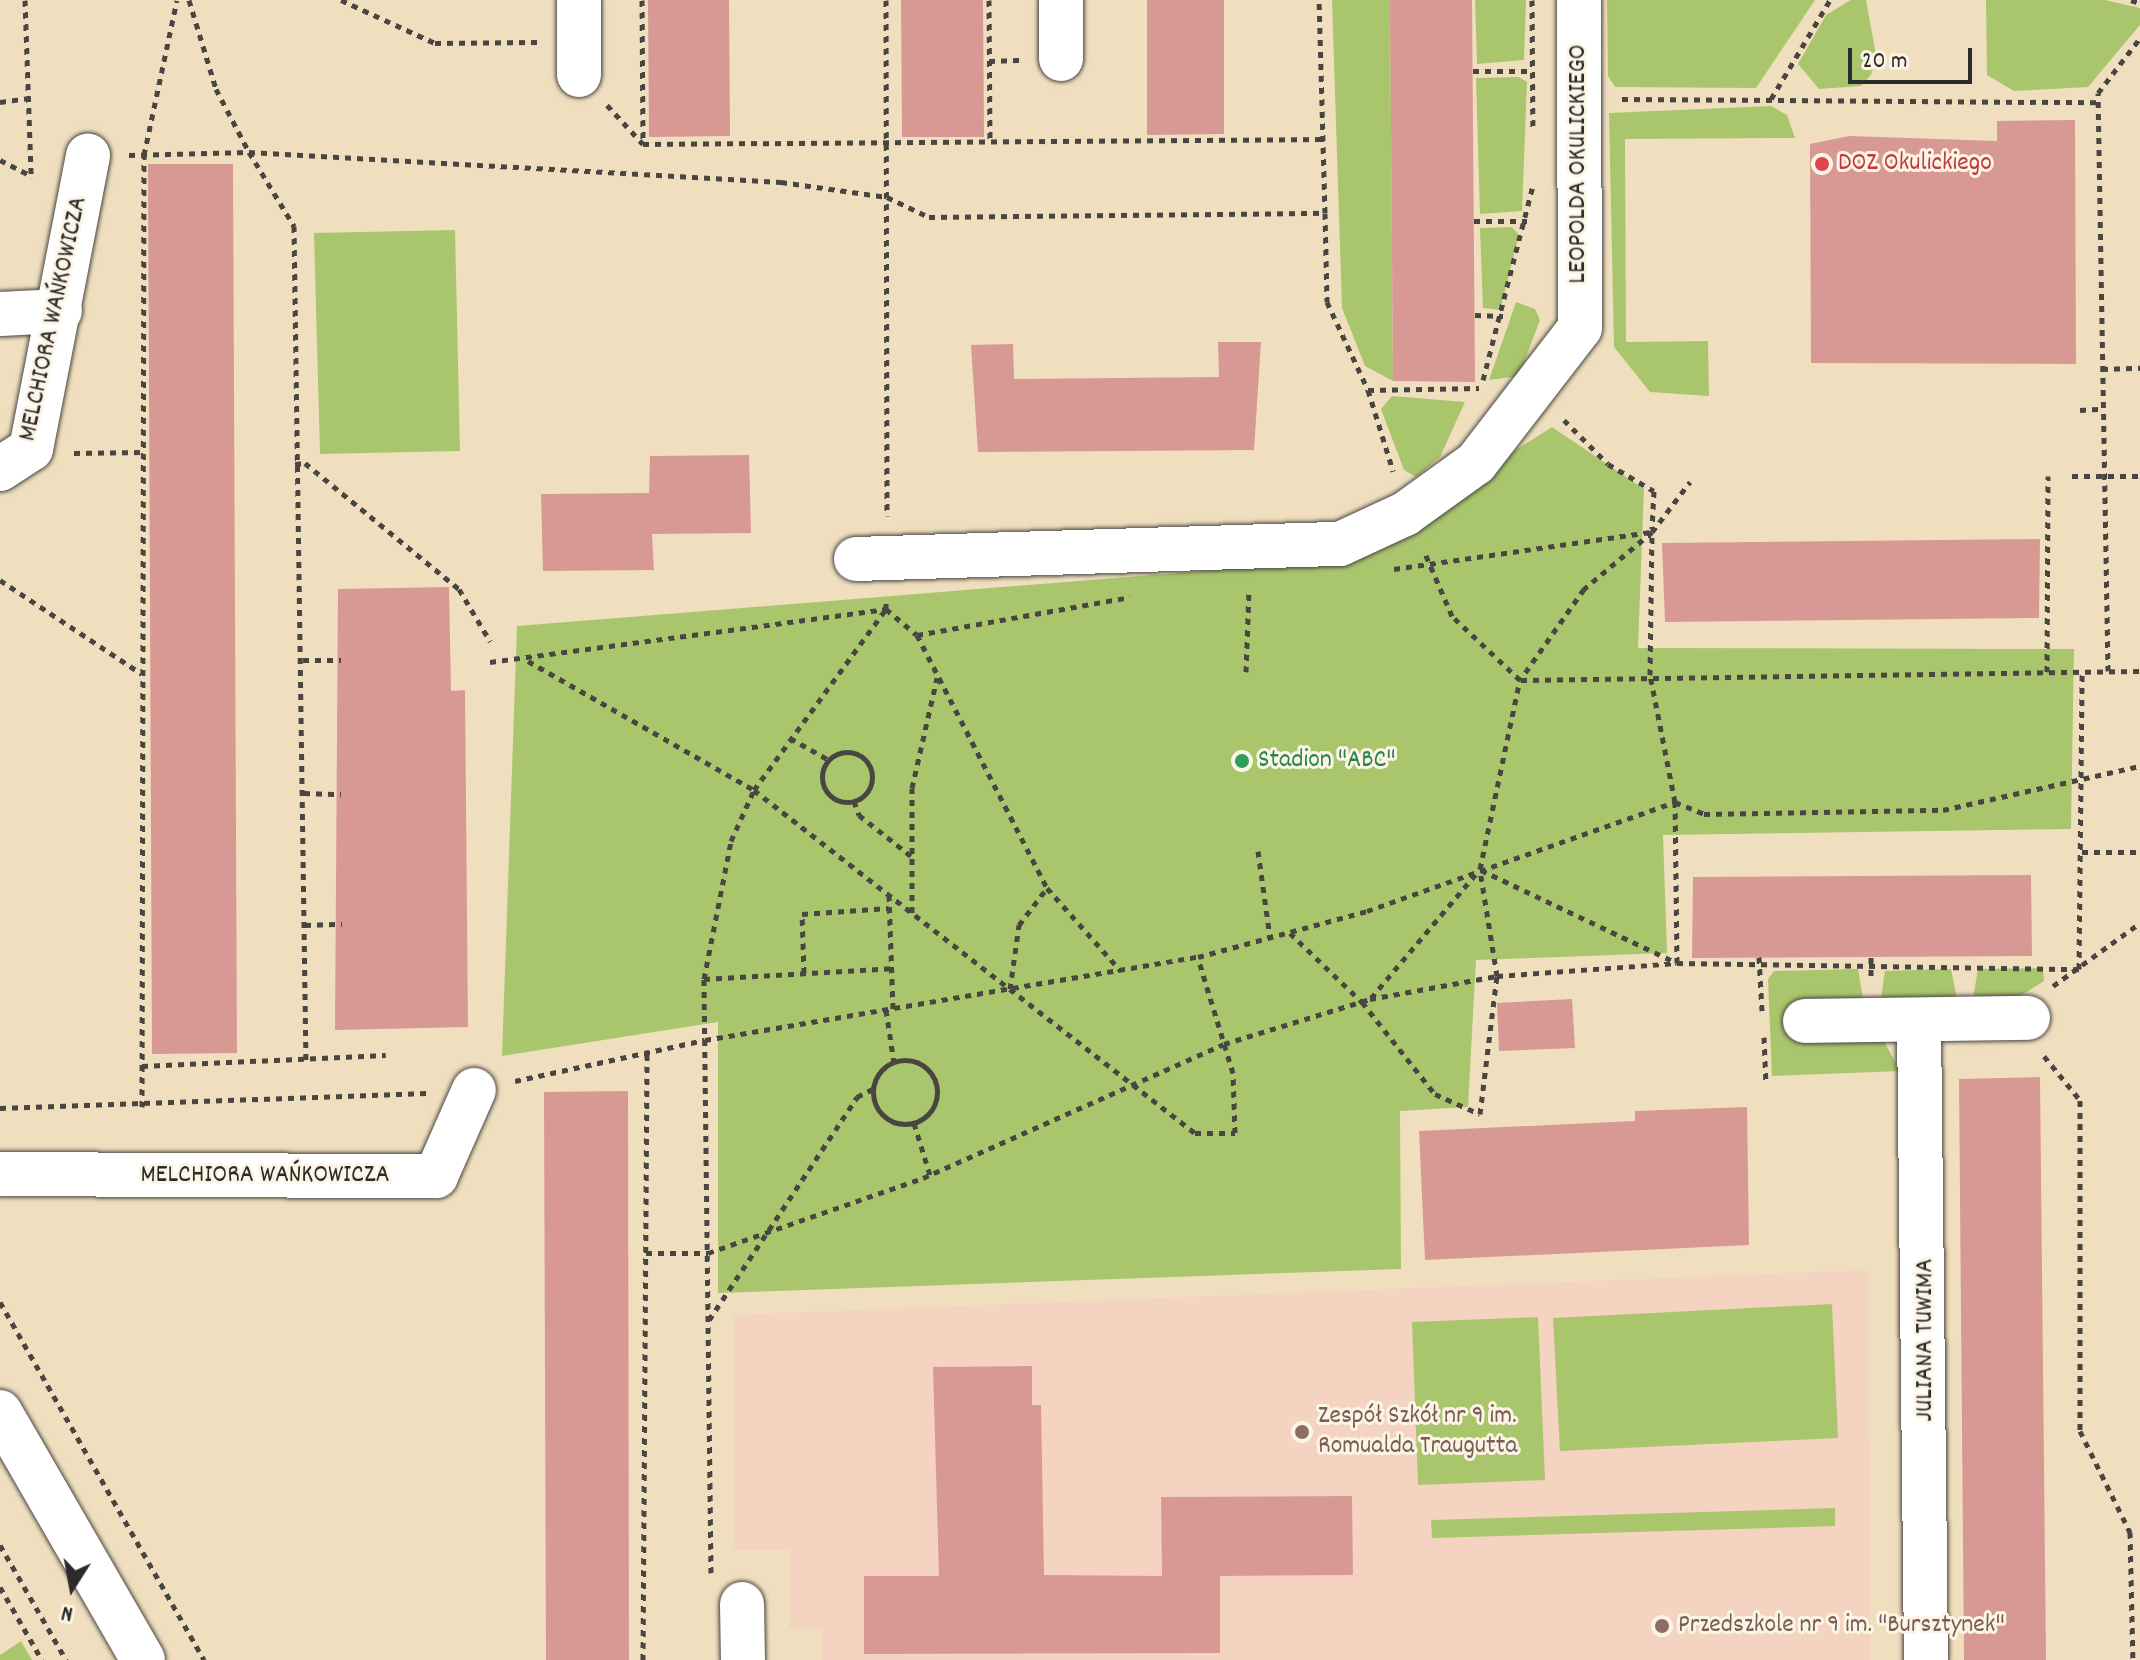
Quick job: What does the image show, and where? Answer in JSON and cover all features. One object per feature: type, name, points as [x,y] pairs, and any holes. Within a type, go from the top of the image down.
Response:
[{"type":"street","points":[[1061,0],[1061,59]]},
{"type":"street","name":"LEOPOLDA OKULICKIEGO","points":[[871,559],[1340,544],[1405,514],[1476,463],[1580,328],[1579,0]]},
{"type":"street","name":"MELCHIORA WAŃKOWICZA","points":[[0,469],[31,449],[88,155]]},
{"type":"street","points":[[0,314],[60,311]]},
{"type":"street","points":[[1805,1021],[2028,1018]]},
{"type":"street","name":"JULIANA TUWIMA","points":[[1919,1020],[1926,1660]]},
{"type":"street","name":"MELCHIORA WAŃKOWICZA","points":[[0,1174],[436,1176],[474,1090]]},
{"type":"street","points":[[0,1412],[143,1660]]},
{"type":"street","points":[[742,1604],[743,1660]]},
{"type":"path","points":[[25,0],[31,175]]},
{"type":"path","points":[[142,1107],[144,155],[177,0]]},
{"type":"path","points":[[189,0],[216,89],[249,152],[294,226],[295,464],[303,508],[306,1062]]},
{"type":"path","points":[[341,0],[435,43],[579,39],[643,144]]},
{"type":"path","points":[[642,0],[643,144]]},
{"type":"path","points":[[886,0],[887,197],[871,559],[886,609],[917,635],[1047,888],[1121,971]]},
{"type":"path","points":[[989,0],[990,141]]},
{"type":"path","points":[[88,155],[249,152],[781,182],[887,197],[929,217],[1325,213],[1319,0]]},
{"type":"path","points":[[1532,0],[1533,145]]},
{"type":"path","points":[[1771,99],[1830,0]]},
{"type":"path","points":[[2131,0],[2140,3]]},
{"type":"path","points":[[2108,671],[2098,102],[2140,38]]},
{"type":"path","points":[[1473,71],[1533,71]]},
{"type":"path","points":[[0,102],[28,98]]},
{"type":"path","points":[[1616,99],[2098,102]]},
{"type":"path","points":[[643,144],[1323,139]]},
{"type":"path","points":[[1474,402],[1503,316],[1527,221],[1533,176]]},
{"type":"path","points":[[1474,221],[1527,221]]},
{"type":"path","points":[[1475,315],[1503,316]]},
{"type":"path","points":[[2102,369],[2140,368]]},
{"type":"path","points":[[2080,410],[2102,409]]},
{"type":"path","points":[[295,464],[305,463],[459,589],[490,641]]},
{"type":"path","points":[[2047,672],[2048,476]]},
{"type":"path","points":[[2072,476],[2140,476]]},
{"type":"path","points":[[1677,963],[1675,802],[1650,675],[1652,532],[1584,589],[1520,680],[1650,675],[2140,671]]},
{"type":"path","points":[[0,580],[143,675]]},
{"type":"path","points":[[1246,672],[1250,584]]},
{"type":"path","points":[[490,662],[528,661],[886,609]]},
{"type":"path","points":[[742,1604],[710,1602],[704,979],[731,841],[754,790],[886,609]]},
{"type":"path","points":[[303,660],[341,660]]},
{"type":"path","points":[[528,661],[754,790],[1195,1133],[1235,1133],[1224,1044],[1198,957]]},
{"type":"path","points":[[2079,969],[2084,780],[2082,672]]},
{"type":"path","points":[[912,913],[912,788],[937,677]]},
{"type":"path","points":[[1290,933],[1362,1002],[1435,1094],[1480,1114],[1497,976],[1480,869],[1516,700]]},
{"type":"path","points":[[790,738],[829,760]]},
{"type":"path","points":[[829,760],[849,752],[867,762],[872,784],[854,801]]},
{"type":"path","points":[[829,760],[826,790],[854,801],[859,815],[912,857]]},
{"type":"path","points":[[0,1108],[142,1107],[474,1090],[647,1050],[1198,957],[1290,933],[1675,802],[1704,814],[1876,815],[1943,810],[2140,766]]},
{"type":"path","points":[[304,793],[341,794]]},
{"type":"path","points":[[1258,851],[1270,938]]},
{"type":"path","points":[[2082,852],[2140,852]]},
{"type":"path","points":[[1480,869],[1677,963]]},
{"type":"path","points":[[1370,999],[1480,869]]},
{"type":"path","points":[[1010,989],[1019,925],[1047,888]]},
{"type":"path","points":[[889,895],[893,1009]]},
{"type":"path","points":[[804,973],[802,914],[889,908]]},
{"type":"path","points":[[2133,1660],[2130,1532],[2080,1431],[2080,1100],[2032,1041],[2028,1018],[2036,996],[2079,969],[2140,923]]},
{"type":"path","points":[[305,925],[342,924]]},
{"type":"path","points":[[646,1253],[708,1253],[930,1175],[1127,1082],[1224,1044],[1370,999],[1497,976],[1677,963],[2079,969]]},
{"type":"path","points":[[704,979],[892,968]]},
{"type":"path","points":[[709,1321],[857,1097],[873,1089],[894,1063],[886,1010]]},
{"type":"path","points":[[643,1660],[647,1050]]},
{"type":"path","points":[[142,1066],[306,1062],[386,1055]]},
{"type":"path","points":[[894,1063],[917,1062],[936,1083],[934,1107],[914,1123]]},
{"type":"path","points":[[873,1089],[882,1116],[914,1123]]},
{"type":"path","points":[[914,1123],[930,1175]]},
{"type":"path","points":[[0,1302],[204,1660]]},
{"type":"path","points":[[0,1545],[66,1660]]},
{"type":"path","points":[[0,1587],[42,1660]]},
{"type":"shaded area","name":"Zespół Szkół nr 9 im. Romualda Traugutta","points":[[1868,1270],[1870,1660],[822,1660],[823,1629],[789,1628],[791,1550],[733,1550],[733,1315]]},
{"type":"green space","points":[[1332,0],[1390,0],[1393,381],[1365,366],[1342,308]]},
{"type":"green space","points":[[1475,0],[1526,0],[1524,60],[1477,64]]},
{"type":"green space","points":[[1607,0],[1815,0],[1756,88],[1615,87],[1608,76]]},
{"type":"green space","points":[[1851,0],[1866,0],[1876,55],[1871,75],[1861,86],[1819,89],[1798,64],[1826,15]]},
{"type":"green space","points":[[1986,0],[2105,0],[2140,8],[2140,25],[2088,87],[2014,91],[1987,75]]},
{"type":"green space","points":[[1519,77],[1527,82],[1522,211],[1480,214],[1476,78]]},
{"type":"green space","points":[[1771,106],[1787,115],[1795,138],[1625,139],[1626,342],[1708,341],[1709,396],[1650,392],[1614,347],[1609,113]]},
{"type":"green space","points":[[1512,227],[1519,235],[1500,310],[1483,308],[1480,228]]},
{"type":"green space","points":[[455,230],[460,451],[320,454],[314,233]]},
{"type":"green space","points":[[1516,302],[1535,309],[1540,320],[1519,376],[1489,380]]},
{"type":"green space","points":[[1392,396],[1465,402],[1440,457],[1416,477],[1404,470],[1381,409]]},
{"type":"green space","points":[[1552,427],[1644,489],[1638,648],[2074,649],[2071,829],[1663,835],[1667,953],[1476,960],[1468,1107],[1400,1111],[1401,1269],[718,1293],[718,1022],[502,1056],[517,626],[1341,560]]},
{"type":"green space","points":[[2043,968],[2044,981],[2009,1003],[1972,1004],[1978,969]]},
{"type":"green space","points":[[1858,969],[1864,1004],[1900,1071],[1772,1076],[1768,979],[1774,971]]},
{"type":"green space","points":[[1951,969],[1958,1004],[1880,1005],[1885,971]]},
{"type":"green space","points":[[1832,1304],[1838,1438],[1560,1451],[1553,1318]]},
{"type":"green space","points":[[1538,1317],[1545,1480],[1418,1485],[1412,1322]]},
{"type":"green space","points":[[1835,1508],[1835,1526],[1432,1538],[1431,1520]]},
{"type":"green space","points":[[21,1641],[32,1660],[0,1660],[0,1655]]},
{"type":"building","points":[[648,0],[729,0],[730,136],[649,137]]},
{"type":"building","points":[[901,0],[983,0],[984,137],[902,137]]},
{"type":"building","points":[[1147,0],[1224,0],[1224,134],[1147,135]]},
{"type":"building","points":[[1390,0],[1472,0],[1475,382],[1393,381]]},
{"type":"building","points":[[2075,120],[2076,364],[1811,363],[1810,144],[1849,136],[1997,141],[1997,121]]},
{"type":"building","points":[[148,164],[233,164],[237,1053],[152,1054]]},
{"type":"building","points":[[1218,342],[1261,342],[1254,450],[978,452],[971,345],[1013,344],[1014,379],[1219,377]]},
{"type":"building","points":[[749,455],[751,533],[652,534],[654,570],[543,571],[541,494],[649,493],[650,456]]},
{"type":"building","points":[[2040,539],[2039,618],[1665,622],[1662,543]]},
{"type":"building","points":[[449,587],[451,691],[465,690],[468,1027],[335,1030],[338,589]]},
{"type":"building","points":[[2031,875],[2032,956],[1692,958],[1693,877]]},
{"type":"building","points":[[1572,999],[1575,1048],[1499,1051],[1497,1003]]},
{"type":"building","points":[[2040,1077],[2046,1660],[1964,1660],[1959,1079]]},
{"type":"building","points":[[628,1091],[629,1660],[546,1660],[544,1092]]},
{"type":"building","points":[[1747,1107],[1749,1245],[1425,1260],[1419,1131],[1635,1121],[1635,1111]]},
{"type":"building","points":[[1032,1366],[1032,1405],[1041,1405],[1044,1575],[1162,1576],[1161,1497],[1352,1496],[1353,1575],[1220,1576],[1220,1653],[864,1654],[864,1576],[939,1576],[933,1367]]},
{"type":"place","name":"DOZ Okulickiego","points":[[1822,164]]},
{"type":"place","name":"Stadion \"ABC\"","points":[[1242,761]]},
{"type":"place","name":"Zespół Szkół nr 9 im. Romualda Traugutta","points":[[1302,1432]]},
{"type":"place","name":"Przedszkole nr 9 im. \"Bursztynek\"","points":[[1662,1626]]}]
